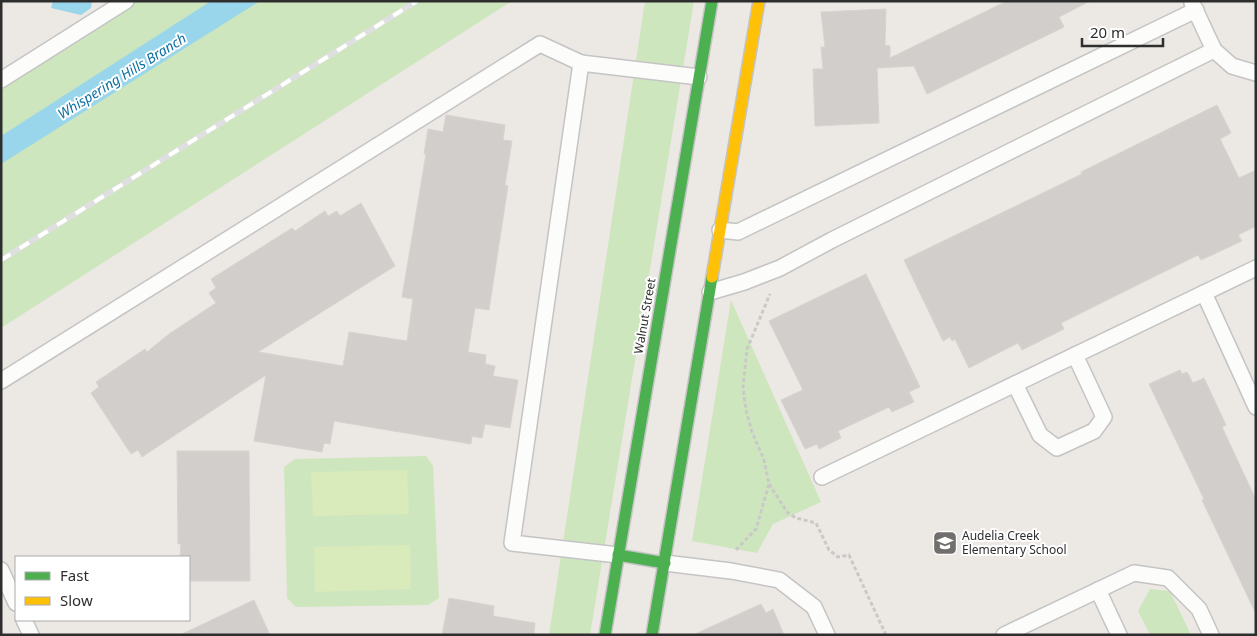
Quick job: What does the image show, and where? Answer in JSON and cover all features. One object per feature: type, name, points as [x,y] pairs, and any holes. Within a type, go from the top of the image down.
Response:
[{"type":"main road","name":"Walnut Street","points":[[605,635],[712,1]]},
{"type":"main road","points":[[652,635],[759,1]]},
{"type":"main road","points":[[618,555],[665,563]]},
{"type":"lane","points":[[1,80],[126,1]]},
{"type":"lane","points":[[720,230],[738,232],[1194,6],[1214,50],[1232,66],[1256,73]]},
{"type":"lane","points":[[1,381],[540,44],[581,63],[699,78]]},
{"type":"lane","points":[[710,292],[744,282],[780,268],[832,240],[1214,50]]},
{"type":"lane","points":[[581,63],[512,542],[618,555]]},
{"type":"lane","points":[[822,477],[1256,268]]},
{"type":"lane","points":[[1204,293],[1256,407]]},
{"type":"lane","points":[[1015,384],[1040,435],[1057,448],[1094,431],[1104,417],[1075,355]]},
{"type":"lane","points":[[665,563],[731,571],[779,580],[814,607],[827,635]]},
{"type":"lane","points":[[1,570],[15,601]]},
{"type":"lane","points":[[1004,635],[1134,573],[1168,578],[1199,609],[1211,635]]},
{"type":"lane","points":[[1098,590],[1119,635]]},
{"type":"lane","points":[[24,621],[31,635]]},
{"type":"path","points":[[780,268],[747,349],[743,388],[752,432],[764,460],[769,484],[787,512],[796,518],[816,523],[829,550],[838,557],[850,555],[886,635]]},
{"type":"path","points":[[731,571],[735,552],[756,529],[769,484]]},
{"type":"green space","points":[[126,1],[512,1],[1,328],[1,78]]},
{"type":"green space","points":[[645,1],[694,1],[590,635],[549,635]]},
{"type":"green space","points":[[731,300],[821,502],[773,524],[757,553],[692,541]]},
{"type":"green space","points":[[426,456],[433,466],[439,598],[428,605],[296,607],[287,598],[284,467],[295,459]]},
{"type":"green space","points":[[407,470],[409,514],[313,516],[311,472]]},
{"type":"green space","points":[[410,545],[411,589],[315,592],[314,547]]},
{"type":"green space","points":[[1150,589],[1170,591],[1191,635],[1150,635],[1138,611]]},
{"type":"water","points":[[53,1],[92,1],[91,8],[81,15],[51,8]]},
{"type":"water","name":"Whispering Hills Branch","points":[[211,1],[260,1],[1,164],[1,136]]},
{"type":"building","points":[[1007,1],[1090,1],[1059,17],[1064,27],[927,94],[914,66],[877,68],[879,123],[815,126],[813,69],[823,69],[821,47],[825,47],[821,12],[886,9],[885,45],[890,46],[890,58]]},
{"type":"building","points":[[1217,105],[1231,133],[1220,139],[1239,178],[1256,170],[1256,226],[1238,235],[1242,241],[1201,260],[1198,255],[1113,297],[1061,323],[1064,329],[1022,350],[1018,343],[969,368],[955,339],[952,341],[950,337],[943,341],[904,260],[1082,174],[1081,172]]},
{"type":"building","points":[[446,115],[505,125],[503,140],[512,141],[505,185],[508,186],[489,310],[475,308],[468,352],[486,355],[485,364],[495,366],[493,376],[518,380],[510,428],[485,424],[482,438],[472,436],[471,444],[334,421],[330,444],[324,443],[322,452],[254,441],[266,375],[142,457],[138,450],[131,454],[91,393],[99,387],[96,382],[145,349],[147,352],[169,334],[216,303],[209,293],[216,288],[211,279],[292,228],[295,231],[325,211],[328,216],[337,211],[340,216],[361,203],[395,266],[258,352],[343,366],[349,332],[407,341],[413,299],[402,297],[426,154],[424,154],[428,129],[443,132]]},
{"type":"building","points":[[866,274],[920,387],[909,392],[914,402],[892,412],[889,407],[838,431],[841,438],[819,449],[817,444],[805,449],[781,400],[803,390],[769,321]]},
{"type":"building","points":[[1180,370],[1182,374],[1187,372],[1193,383],[1204,378],[1226,425],[1222,427],[1256,500],[1256,614],[1149,384]]},
{"type":"building","points":[[177,451],[249,451],[250,581],[190,581],[190,556],[180,556],[181,544],[178,544]]},
{"type":"building","points":[[449,598],[494,606],[493,616],[535,623],[534,635],[442,635]]},
{"type":"building","points":[[254,600],[270,635],[180,635]]},
{"type":"building","points":[[761,604],[766,613],[773,609],[784,635],[693,635]]},
{"type":"railway","points":[[1,260],[417,1]]},
{"type":"traffic: fast","points":[[605,635],[712,1]]},
{"type":"traffic: fast","points":[[652,635],[712,277]]},
{"type":"traffic: fast","points":[[618,555],[665,563]]},
{"type":"traffic: slow","points":[[712,277],[759,1]]},
{"type":"place","name":"Audelia Creek Elementary School","points":[[945,543]]}]
